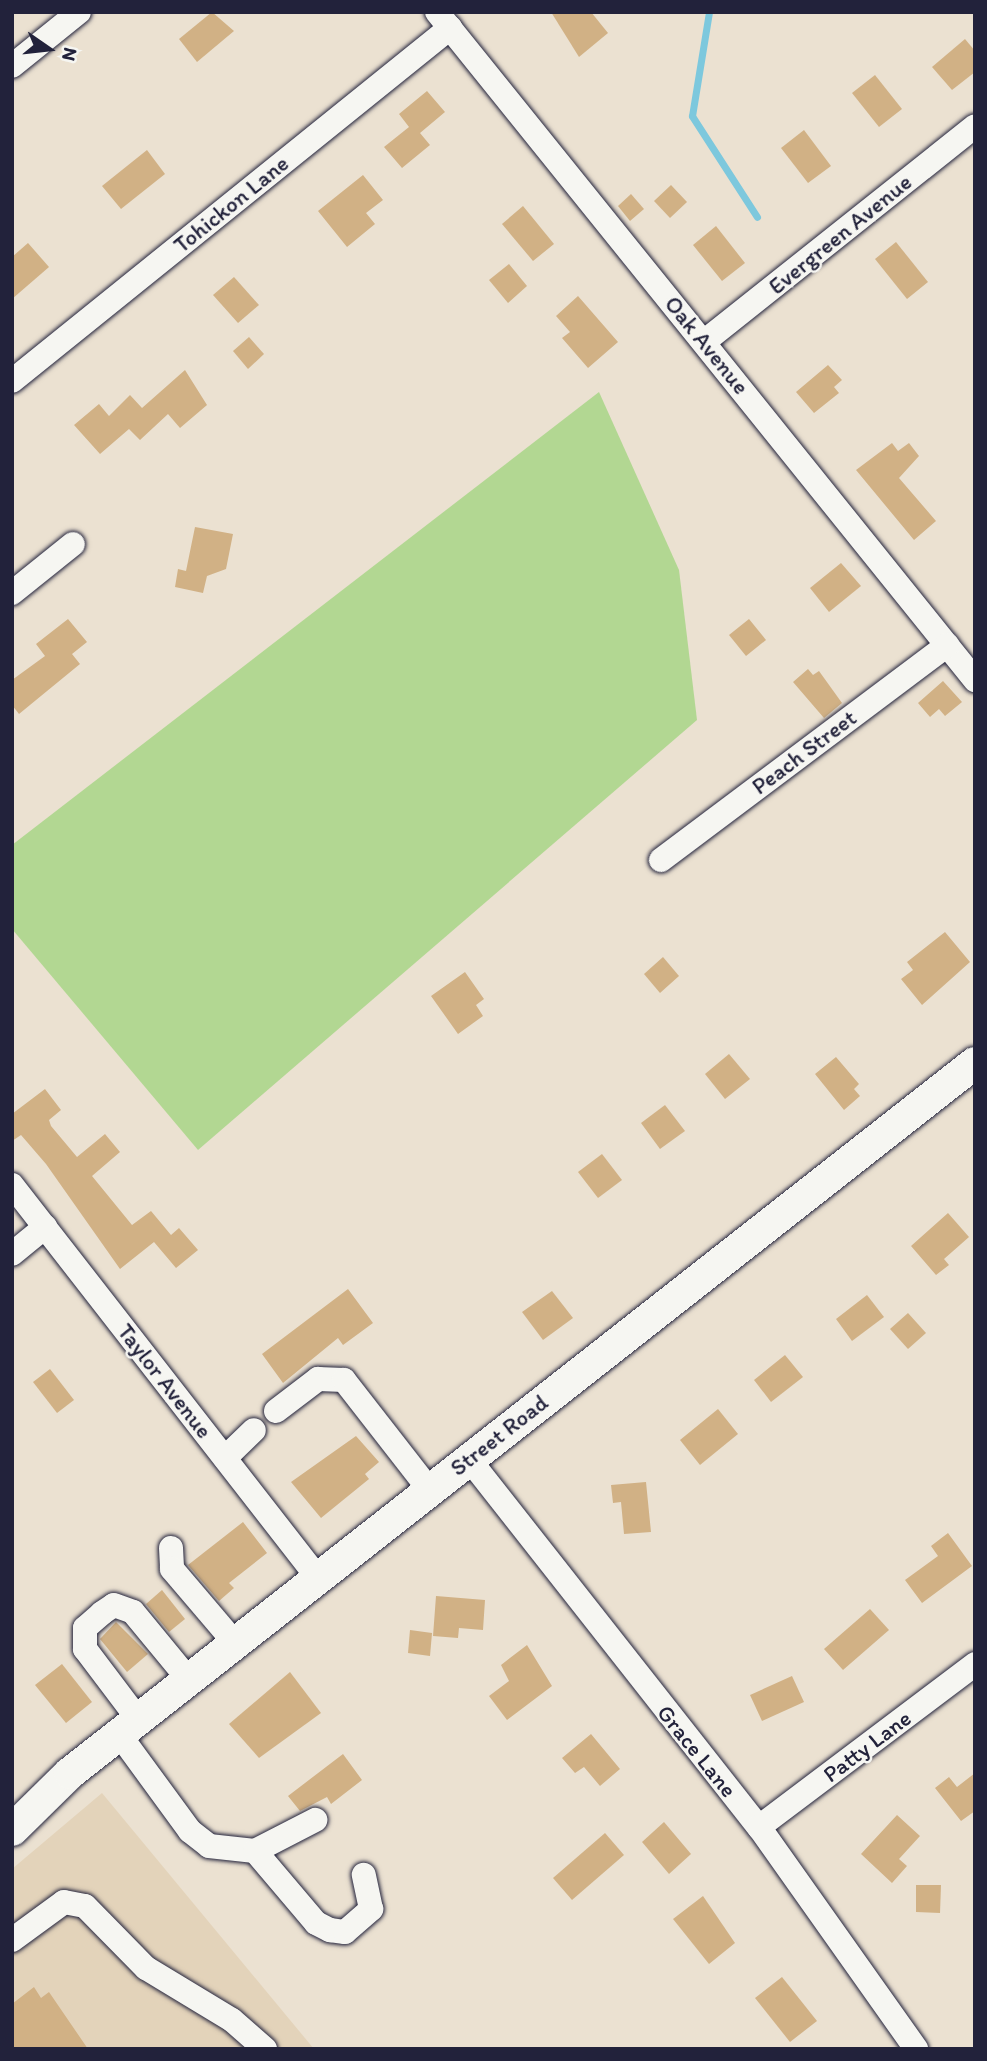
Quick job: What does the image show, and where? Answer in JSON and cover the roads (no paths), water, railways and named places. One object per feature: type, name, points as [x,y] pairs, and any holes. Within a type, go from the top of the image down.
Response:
[{"type":"main road","name":"Street Road","points":[[17,1818],[429,1489],[975,1063]]},
{"type":"street","points":[[12,66],[79,12]]},
{"type":"street","name":"Oak Avenue","points":[[444,20],[705,341],[975,680]]},
{"type":"street","name":"Tohickon Lane","points":[[12,381],[444,20]]},
{"type":"street","name":"Evergreen Avenue","points":[[705,341],[975,127]]},
{"type":"street","points":[[12,593],[73,544]]},
{"type":"street","name":"Peach Street","points":[[661,860],[947,645]]},
{"type":"street","name":"Taylor Avenue","points":[[12,1185],[318,1578]]},
{"type":"street","points":[[12,1254],[45,1227]]},
{"type":"street","points":[[276,1411],[318,1378],[344,1380],[429,1489]]},
{"type":"street","points":[[225,1458],[254,1430]]},
{"type":"street","name":"Grace Lane","points":[[468,1459],[759,1827],[916,2049]]},
{"type":"street","points":[[171,1548],[172,1569],[235,1643]]},
{"type":"street","points":[[189,1680],[132,1612],[114,1605],[85,1628],[85,1649],[190,1832],[209,1846],[255,1851],[315,1820]]},
{"type":"street","name":"Patty Lane","points":[[759,1827],[975,1664]]},
{"type":"street","points":[[255,1851],[316,1923],[330,1930],[345,1932],[371,1909],[364,1875]]},
{"type":"street","points":[[12,1940],[64,1902],[85,1906],[146,1968],[232,2020],[265,2049]]},
{"type":"waterway","points":[[709,12],[692,116],[757,217]]}]
